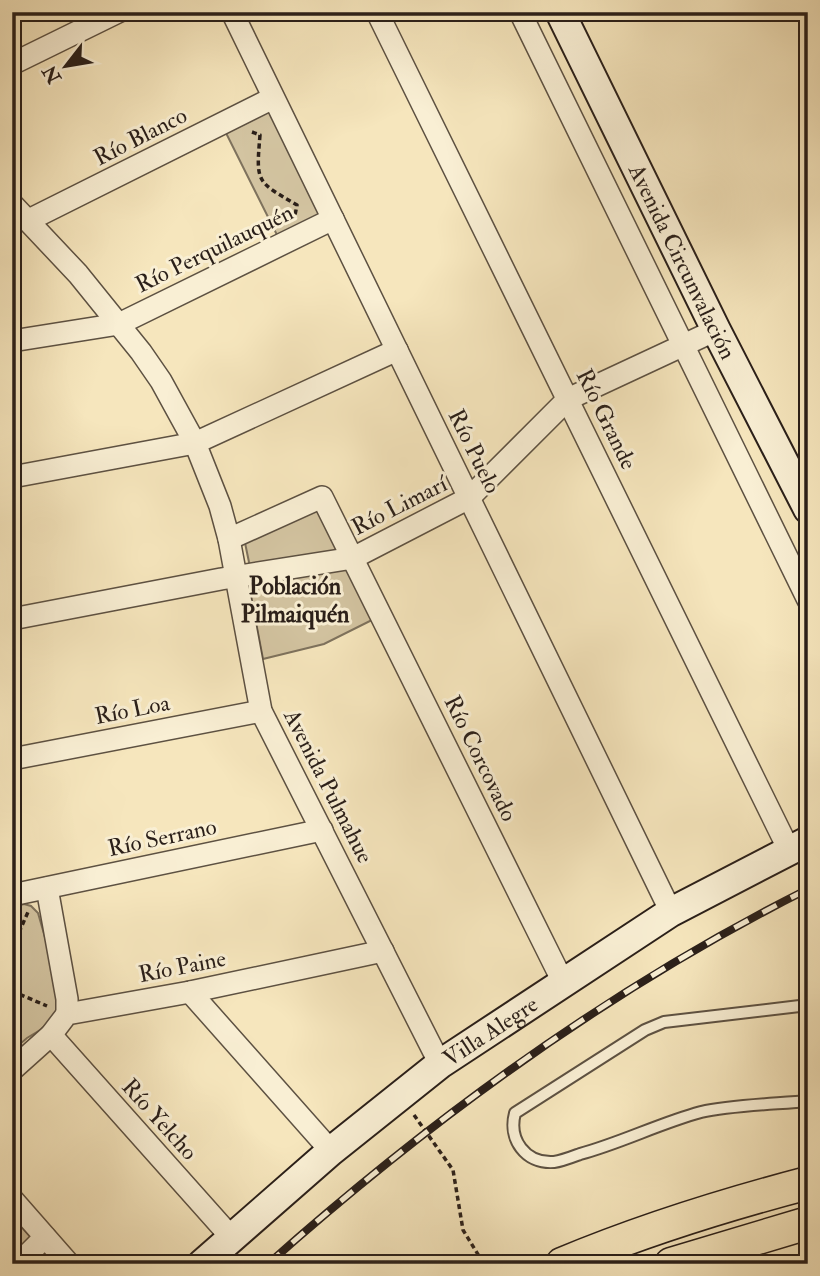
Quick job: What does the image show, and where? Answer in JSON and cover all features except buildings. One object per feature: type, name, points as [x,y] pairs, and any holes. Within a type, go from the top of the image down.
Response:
[{"type":"main road","name":"Avenida Circunvalación","points":[[560,12],[716,330],[808,509]]},
{"type":"main road","name":"Villa Alegre","points":[[202,1264],[400,1093],[440,1064],[671,912],[798,845]]},
{"type":"main road","points":[[562,1264],[653,1229],[808,1182]]},
{"type":"main road","points":[[671,1264],[808,1223]]},
{"type":"street","points":[[12,64],[77,21],[118,12]]},
{"type":"street","name":"Río Puelo","points":[[232,12],[671,912]]},
{"type":"street","name":"Río Grande","points":[[377,12],[568,399],[798,845]]},
{"type":"street","points":[[520,12],[808,600]]},
{"type":"street","name":"Río Blanco","points":[[29,220],[274,98]]},
{"type":"street","name":"Avenida Pulmahue","points":[[12,204],[78,274],[118,324],[161,381],[195,443],[220,506],[229,539],[261,711],[440,1064]]},
{"type":"street","name":"Río Perquilauquén","points":[[12,341],[118,324],[333,219]]},
{"type":"street","name":"Río Limarí","points":[[12,619],[237,576],[353,558],[469,498],[568,399],[716,330]]},
{"type":"street","points":[[12,477],[195,443],[397,350]]},
{"type":"street","name":"Río Corcovado","points":[[229,539],[322,496],[563,982]]},
{"type":"street","name":"Río Loa","points":[[12,759],[261,711]]},
{"type":"street","name":"Río Serrano","points":[[17,896],[322,830]]},
{"type":"street","points":[[12,1070],[51,1035],[67,999],[47,888]]},
{"type":"street","name":"Río Paine","points":[[60,1011],[190,992],[383,951]]},
{"type":"street","points":[[190,992],[331,1151]]},
{"type":"street","name":"Río Yelcho","points":[[51,1035],[231,1237]]},
{"type":"street","points":[[12,1199],[69,1264]]},
{"type":"street","points":[[18,1264],[45,1237]]},
{"type":"lane","points":[[808,1005],[656,1025],[516,1113],[512,1125],[514,1137],[527,1155],[540,1161],[555,1162],[703,1111],[808,1101]]},
{"type":"path","points":[[233,118],[240,125],[260,135],[257,169],[266,187],[297,205],[289,241]]},
{"type":"path","points":[[12,948],[17,896]]},
{"type":"path","points":[[12,991],[60,1011]]},
{"type":"path","points":[[400,1093],[453,1170],[463,1230],[479,1255],[499,1264]]},
{"type":"shaded area","points":[[272,109],[325,214],[278,237],[225,131]]},
{"type":"shaded area","points":[[318,503],[342,552],[250,567],[244,538]]},
{"type":"shaded area","points":[[350,564],[376,618],[324,644],[263,659],[248,580]]},
{"type":"shaded area","points":[[24,904],[31,906],[38,913],[67,1014],[27,1038],[12,1051],[12,907]]},
{"type":"shaded area","points":[[12,1216],[34,1241],[12,1263]]},
{"type":"railway","points":[[268,1264],[394,1158],[526,1059],[664,969],[808,889]]},
{"type":"district","name":"Población Pilmaiquén","points":[[295,600]]}]
